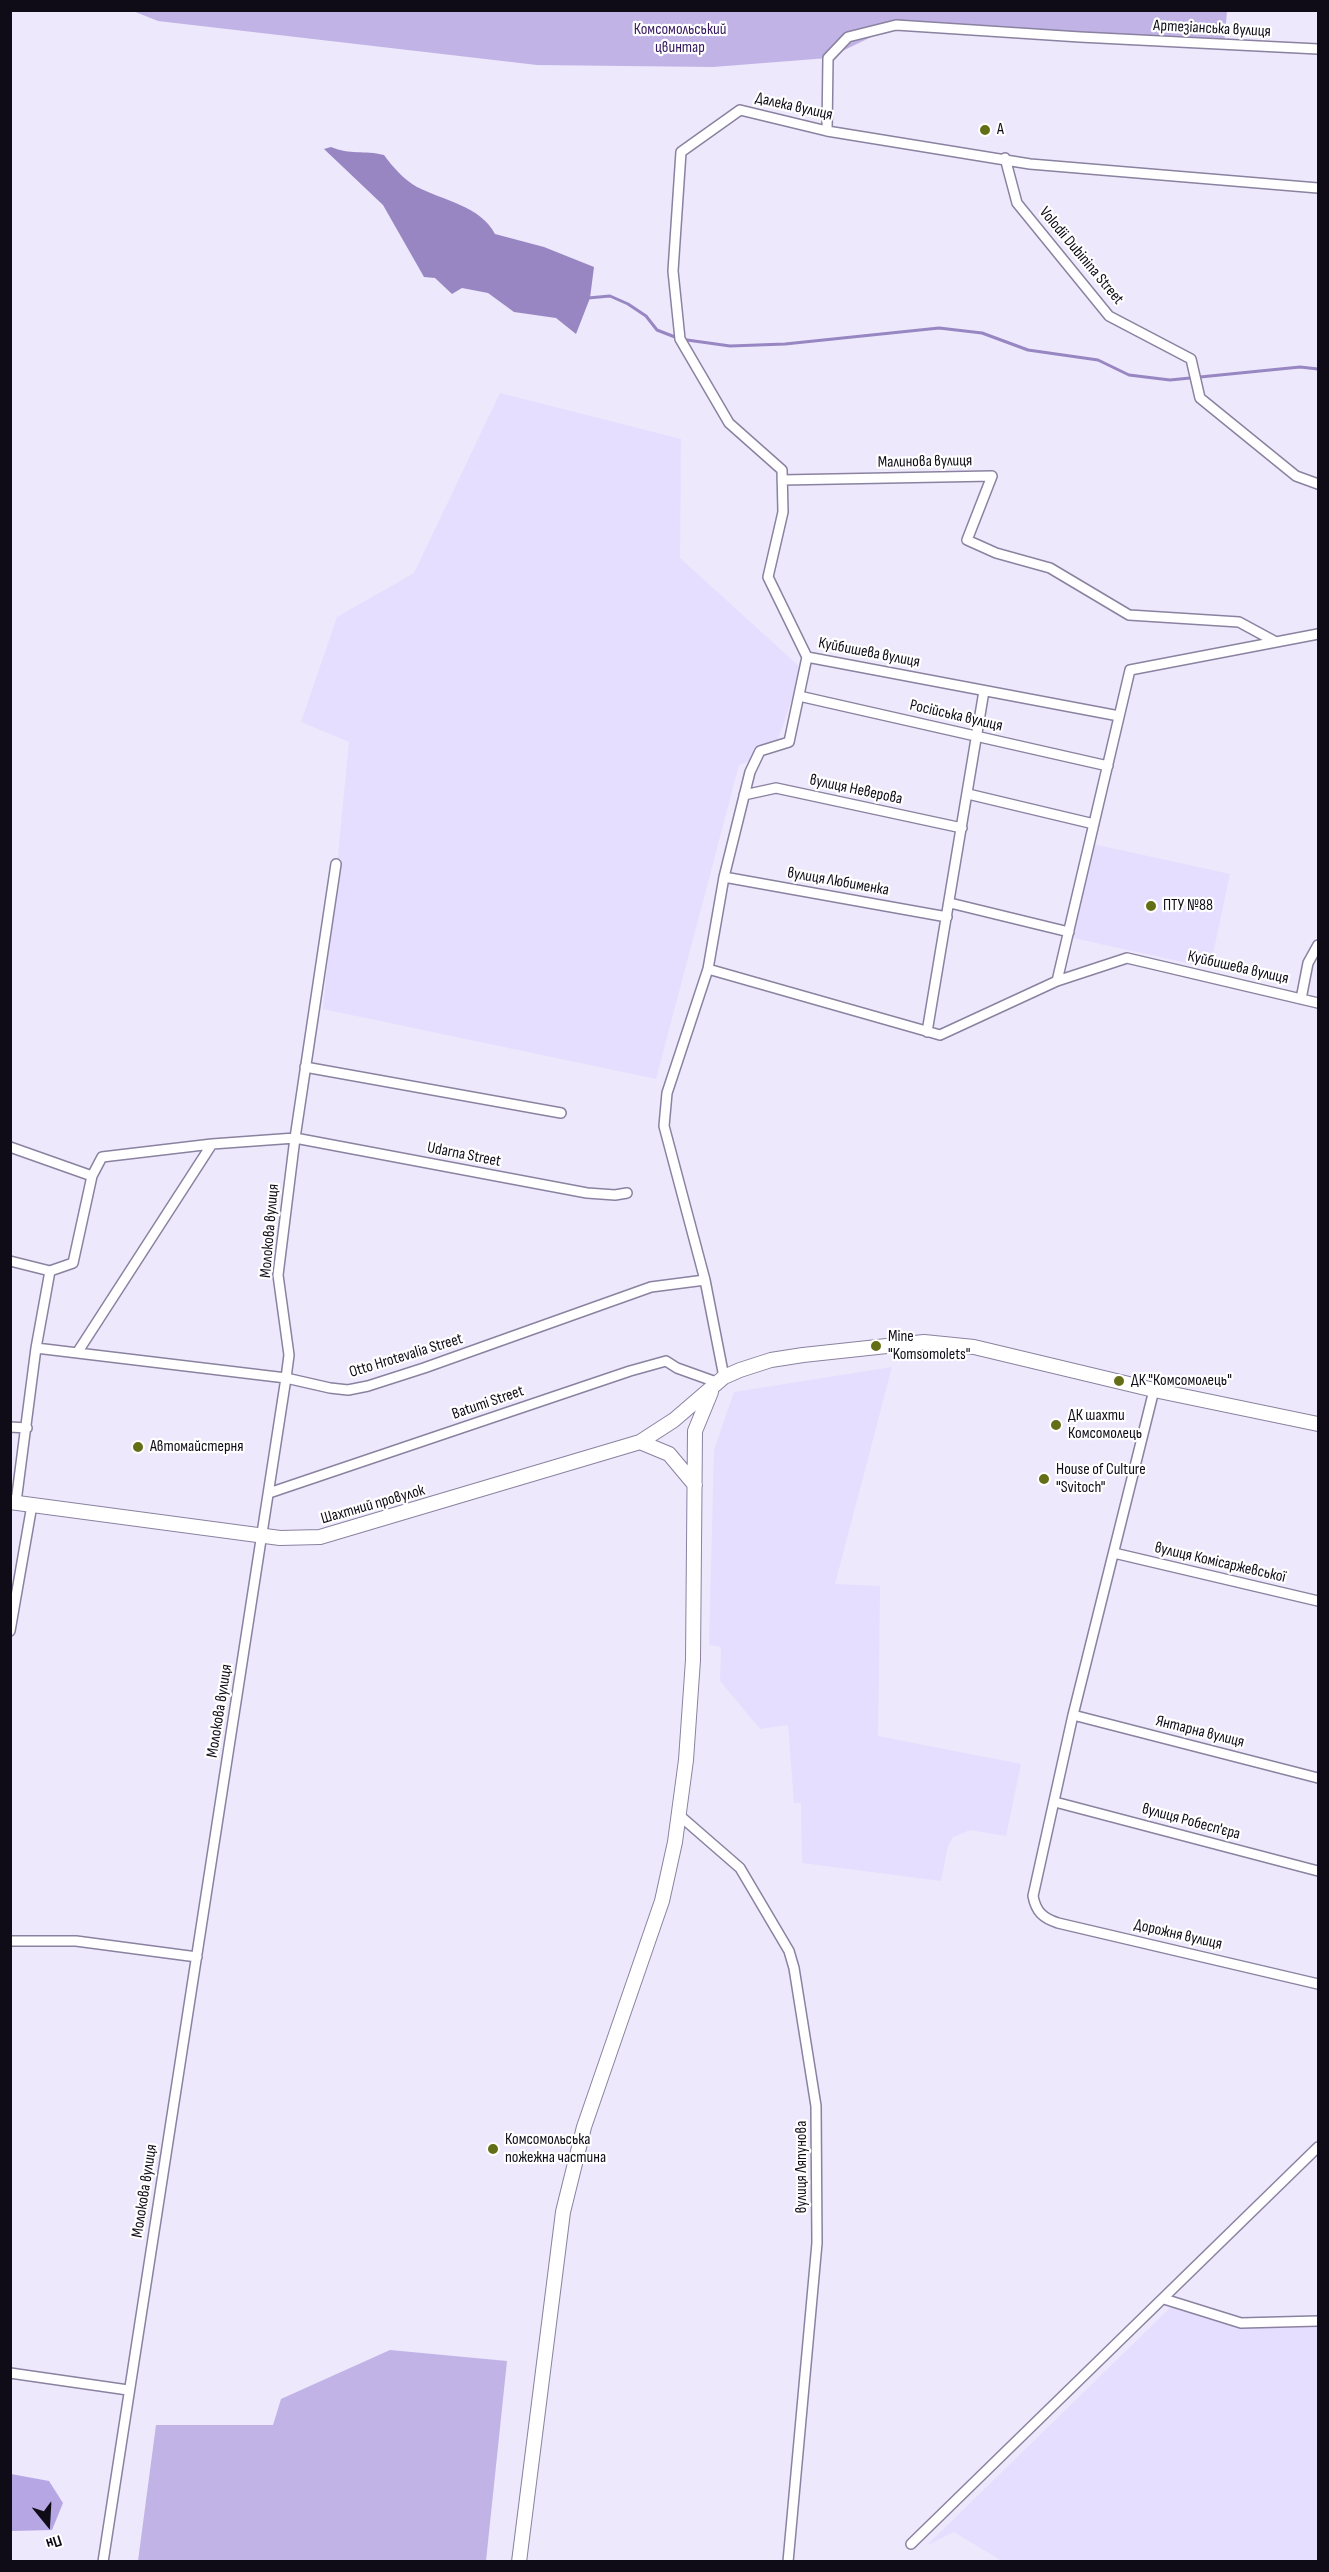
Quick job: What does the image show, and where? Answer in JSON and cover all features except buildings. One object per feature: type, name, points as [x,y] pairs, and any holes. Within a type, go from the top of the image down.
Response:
[{"type":"street","name":"Артезіанська вулиця","points":[[827,131],[828,58],[848,37],[896,25],[1318,49]]},
{"type":"street","name":"Далека вулиця","points":[[782,480],[782,470],[729,423],[680,339],[673,271],[681,152],[740,110],[827,131],[1033,164],[1318,188]]},
{"type":"street","name":"Volodii Dubinina Street","points":[[1005,158],[1017,203],[1109,316],[1191,359],[1200,398],[1296,476],[1318,484]]},
{"type":"street","name":"Малинова вулиця","points":[[782,480],[992,476],[967,540],[996,553],[1050,568],[1129,615],[1239,622],[1276,642]]},
{"type":"street","points":[[782,480],[783,512],[768,577],[807,657]]},
{"type":"street","points":[[1057,981],[1130,670],[1318,634]]},
{"type":"street","name":"Куйбишева вулиця","points":[[720,1379],[705,1280],[664,1126],[667,1093],[708,969],[724,877],[750,772],[760,751],[789,742],[807,657],[1119,716]]},
{"type":"street","points":[[927,1032],[984,691]]},
{"type":"street","name":"Російська вулиця","points":[[799,696],[1108,766]]},
{"type":"street","name":"вулиця Неверова","points":[[744,795],[776,788],[962,828]]},
{"type":"street","points":[[968,794],[1094,824]]},
{"type":"street","name":"Молокова вулиця","points":[[102,2562],[286,1378],[289,1355],[278,1275],[305,1067],[336,864]]},
{"type":"street","name":"вулиця Любименка","points":[[724,877],[947,917]]},
{"type":"street","points":[[950,903],[1069,932]]},
{"type":"street","points":[[1301,999],[1308,963],[1318,945]]},
{"type":"street","name":"Куйбишева вулиця","points":[[708,969],[940,1035],[1057,981],[1127,958],[1318,1003]]},
{"type":"street","points":[[305,1067],[561,1113]]},
{"type":"street","name":"Udarna Street","points":[[93,1176],[102,1157],[212,1144],[295,1138],[587,1193],[615,1195],[627,1193]]},
{"type":"street","points":[[77,1353],[212,1144]]},
{"type":"street","points":[[10,1147],[93,1176],[73,1263],[50,1271],[10,1261]]},
{"type":"street","points":[[13,1502],[27,1428],[36,1348],[50,1271]]},
{"type":"street","name":"Otto Hrotevalia Street","points":[[36,1348],[286,1378],[348,1390],[368,1386],[651,1287],[705,1280]]},
{"type":"street","points":[[519,2562],[565,2201],[584,2127],[662,1901],[679,1815],[686,1761],[693,1660],[695,1431],[701,1412],[720,1379],[771,1360],[886,1344],[924,1342],[974,1347],[1154,1390],[1318,1424]]},
{"type":"street","name":"Batumi Street","points":[[269,1493],[630,1371],[666,1361],[677,1368],[720,1379]]},
{"type":"street","name":"Шахтний провулок","points":[[13,1502],[262,1536],[301,1539],[341,1532],[640,1443],[674,1420],[720,1379]]},
{"type":"street","points":[[1055,1802],[1073,1715],[1154,1390]]},
{"type":"street","points":[[10,1427],[27,1428]]},
{"type":"street","points":[[640,1443],[669,1454],[695,1485]]},
{"type":"street","points":[[11,1623],[32,1505]]},
{"type":"street","name":"вулиця Комісаржевської","points":[[1114,1553],[1318,1601]]},
{"type":"street","name":"Янтарна вулиця","points":[[1073,1715],[1318,1778]]},
{"type":"street","name":"вулиця Робесп'єра","points":[[1055,1802],[1318,1871]]},
{"type":"street","name":"Дорожня вулиця","points":[[1055,1802],[1033,1896],[1035,1908],[1041,1915],[1058,1923],[1318,1984]]},
{"type":"street","name":"вулиця Ляпунова","points":[[679,1815],[740,1868],[789,1951],[795,1968],[816,2106],[817,2243],[788,2562]]},
{"type":"street","points":[[10,1941],[76,1941],[197,1957]]},
{"type":"street","points":[[911,2544],[1318,2147]]},
{"type":"street","points":[[1164,2299],[1241,2323],[1318,2321]]},
{"type":"street","points":[[10,2373],[128,2390]]},
{"type":"shaded area","points":[[331,147],[344,151],[384,155],[412,184],[471,210],[489,224],[495,234],[544,247],[594,267],[590,298],[576,334],[556,318],[514,312],[488,293],[462,288],[452,294],[435,278],[424,277],[383,205],[324,149]]},
{"type":"shaded area","points":[[500,393],[681,439],[680,558],[802,669],[774,751],[739,765],[656,1079],[323,1009],[349,742],[301,722],[337,617],[414,573]]},
{"type":"shaded area","name":"ПТУ №88","points":[[1093,844],[1230,874],[1210,968],[1073,938]]},
{"type":"shaded area","points":[[892,1367],[835,1584],[880,1586],[878,1736],[1021,1764],[1006,1836],[970,1830],[953,1837],[948,1846],[941,1881],[802,1863],[801,1803],[794,1803],[788,1725],[760,1729],[720,1681],[721,1647],[709,1645],[714,1450],[734,1392]]},
{"type":"shaded area","points":[[1172,2306],[1236,2321],[1318,2319],[1318,2561],[1002,2561],[954,2532],[926,2546]]},
{"type":"shaded area","points":[[11,2474],[49,2481],[63,2503],[52,2530],[11,2531]]},
{"type":"green space","name":"Комсомольський цвинтар","points":[[133,11],[1227,11],[1224,45],[896,25],[828,58],[713,67],[537,65],[158,21]]},
{"type":"green space","points":[[390,2350],[507,2361],[486,2561],[138,2561],[156,2425],[273,2425],[281,2399]]},
{"type":"waterway","points":[[588,298],[610,296],[628,304],[646,316],[657,330],[680,339],[730,346],[785,344],[939,328],[982,333],[1028,350],[1098,360],[1129,375],[1170,380],[1300,367],[1318,369]]},
{"type":"place","name":"А","points":[[985,130]]},
{"type":"place","name":"ПТУ №88","points":[[1151,906]]},
{"type":"place","name":"Mine \"Komsomolets\"","points":[[876,1346]]},
{"type":"place","name":"ДК \"Комсомолець\"","points":[[1119,1381]]},
{"type":"place","name":"ДК шахти Комсомолець","points":[[1056,1425]]},
{"type":"place","name":"Автомайстерня","points":[[138,1447]]},
{"type":"place","name":"House of Culture \"Svitoch\"","points":[[1044,1479]]},
{"type":"place","name":"Комсомольська пожежна частина","points":[[493,2149]]}]
